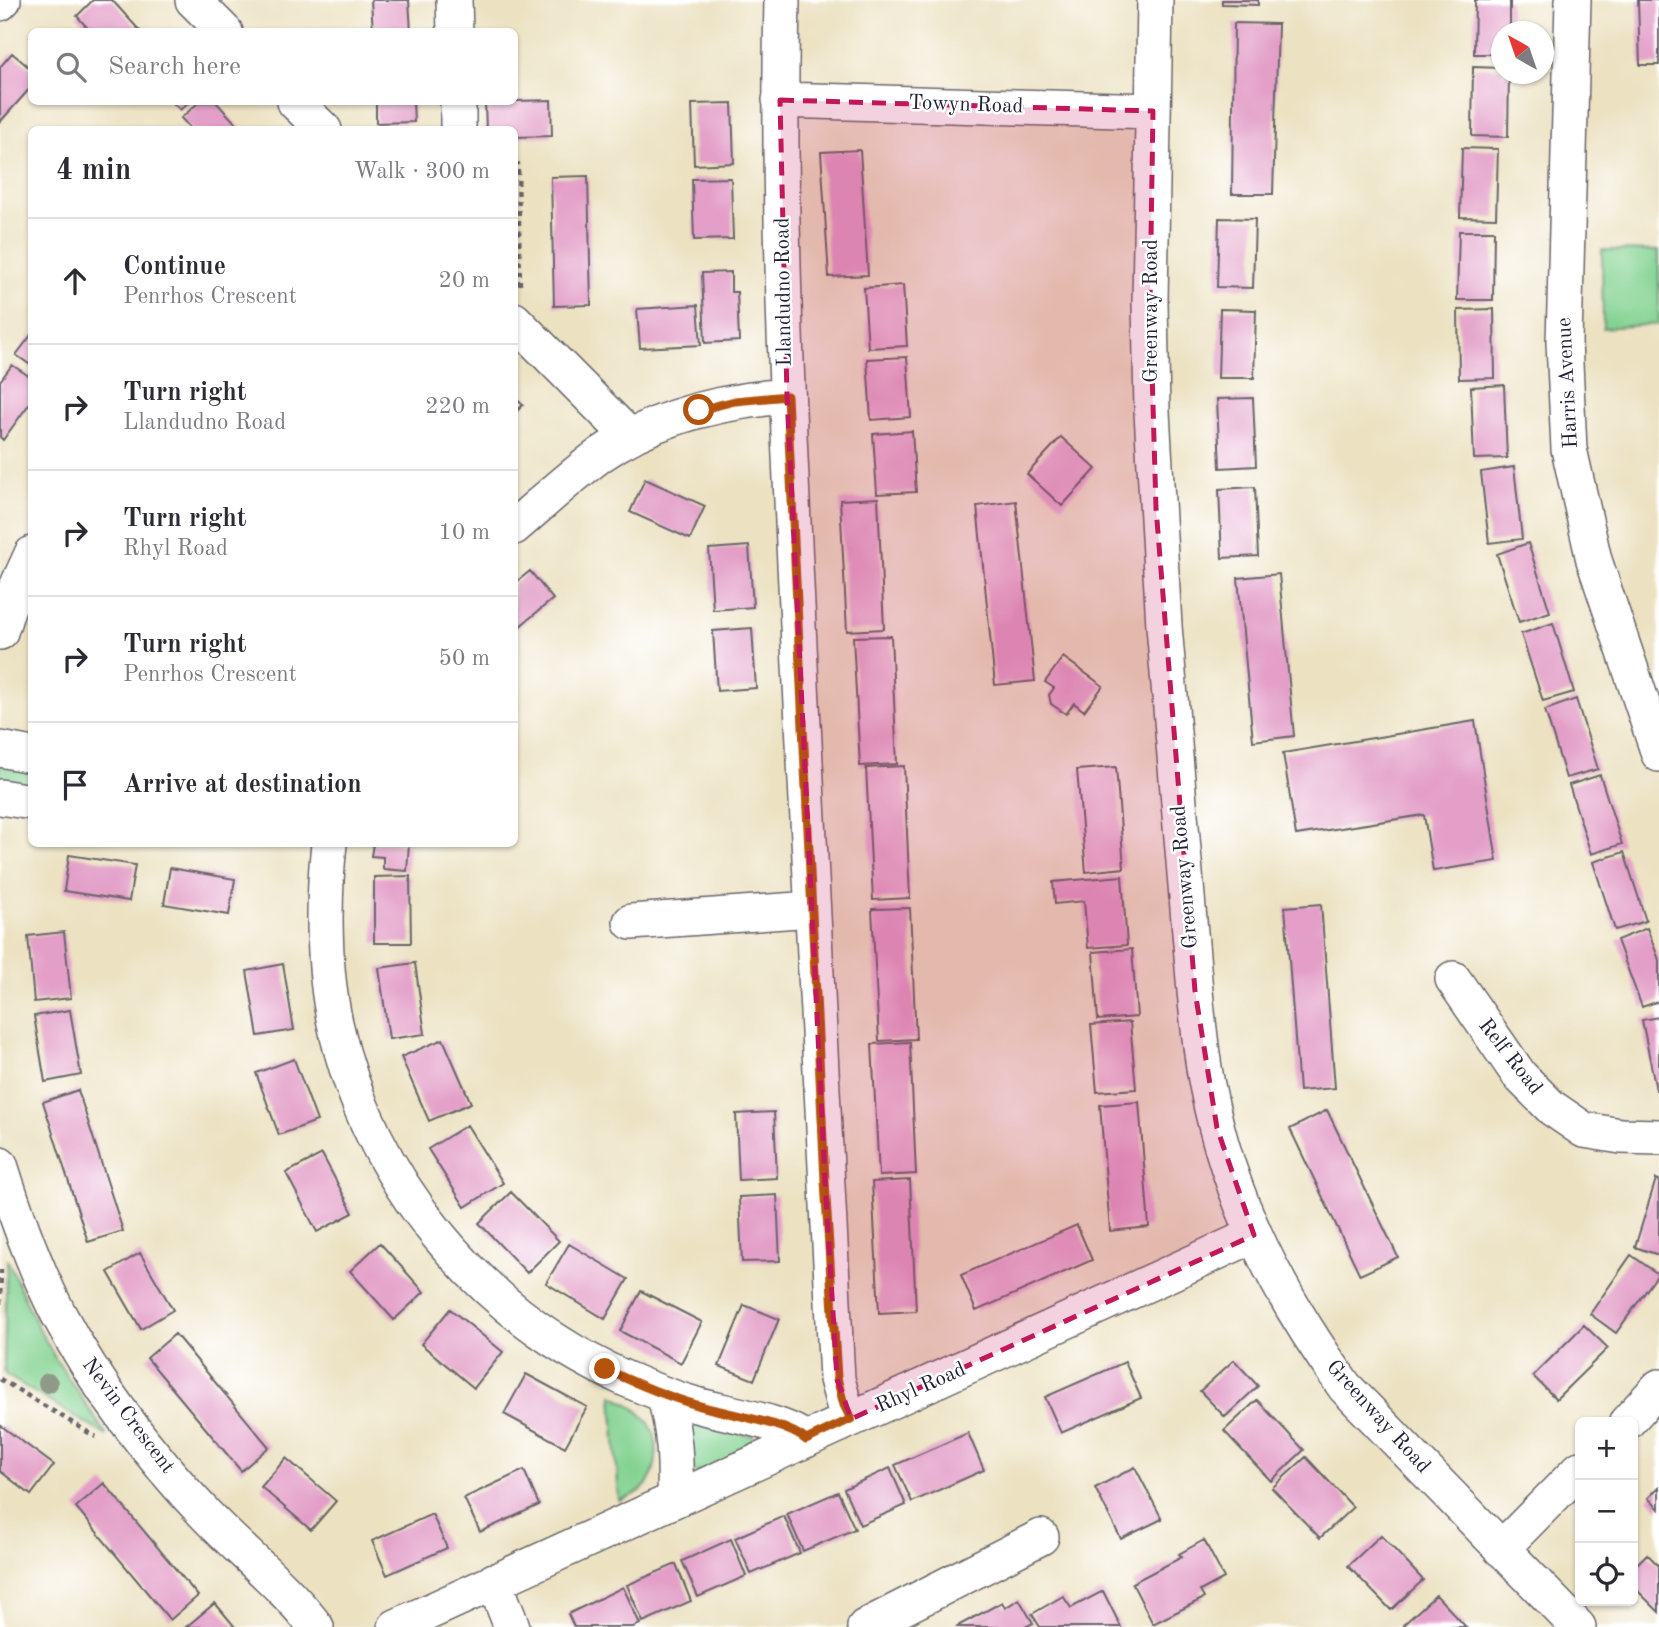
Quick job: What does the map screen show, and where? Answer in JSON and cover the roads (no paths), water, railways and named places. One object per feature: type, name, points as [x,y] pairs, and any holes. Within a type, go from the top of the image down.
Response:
[{"type":"street","points":[[193,0],[221,28]]},
{"type":"street","points":[[454,0],[455,28]]},
{"type":"street","name":"Llandudno Road","points":[[782,0],[780,100],[787,396],[837,1378],[844,1405],[851,1419]]},
{"type":"street","name":"Greenway Road","points":[[1155,0],[1150,302],[1156,508],[1201,1051],[1216,1128],[1254,1235],[1279,1286],[1345,1387],[1578,1627]]},
{"type":"street","name":"Harris Avenue","points":[[1573,0],[1564,342],[1569,449],[1594,560],[1659,754]]},
{"type":"street","name":"Towyn Road","points":[[780,100],[1153,111]]},
{"type":"street","points":[[298,105],[320,126]]},
{"type":"street","points":[[458,105],[458,126]]},
{"type":"street","points":[[518,323],[630,438]]},
{"type":"street","points":[[518,524],[601,454],[660,423],[735,401],[787,396]]},
{"type":"street","points":[[0,632],[28,563]]},
{"type":"street","points":[[0,750],[28,754]]},
{"type":"street","points":[[0,797],[28,801]]},
{"type":"street","points":[[319,847],[334,1021],[352,1081],[370,1123],[402,1184],[442,1241],[463,1266],[525,1321],[605,1369],[664,1395],[790,1429],[806,1440]]},
{"type":"street","points":[[631,922],[812,909]]},
{"type":"street","name":"Relf Road","points":[[1453,979],[1520,1076],[1552,1108],[1584,1130],[1621,1136],[1659,1137]]},
{"type":"street","name":"Nevin Crescent","points":[[0,1165],[24,1237],[57,1312],[104,1389],[160,1462],[204,1513],[272,1578],[316,1627]]},
{"type":"street","name":"Rhyl Road","points":[[396,1627],[1254,1235]]},
{"type":"street","points":[[1632,1417],[1659,1387]]},
{"type":"street","points":[[664,1395],[672,1426],[675,1454],[675,1499]]},
{"type":"street","points":[[1501,1549],[1575,1474]]},
{"type":"street","points":[[865,1627],[1041,1537]]},
{"type":"street","points":[[494,1581],[512,1627]]}]
